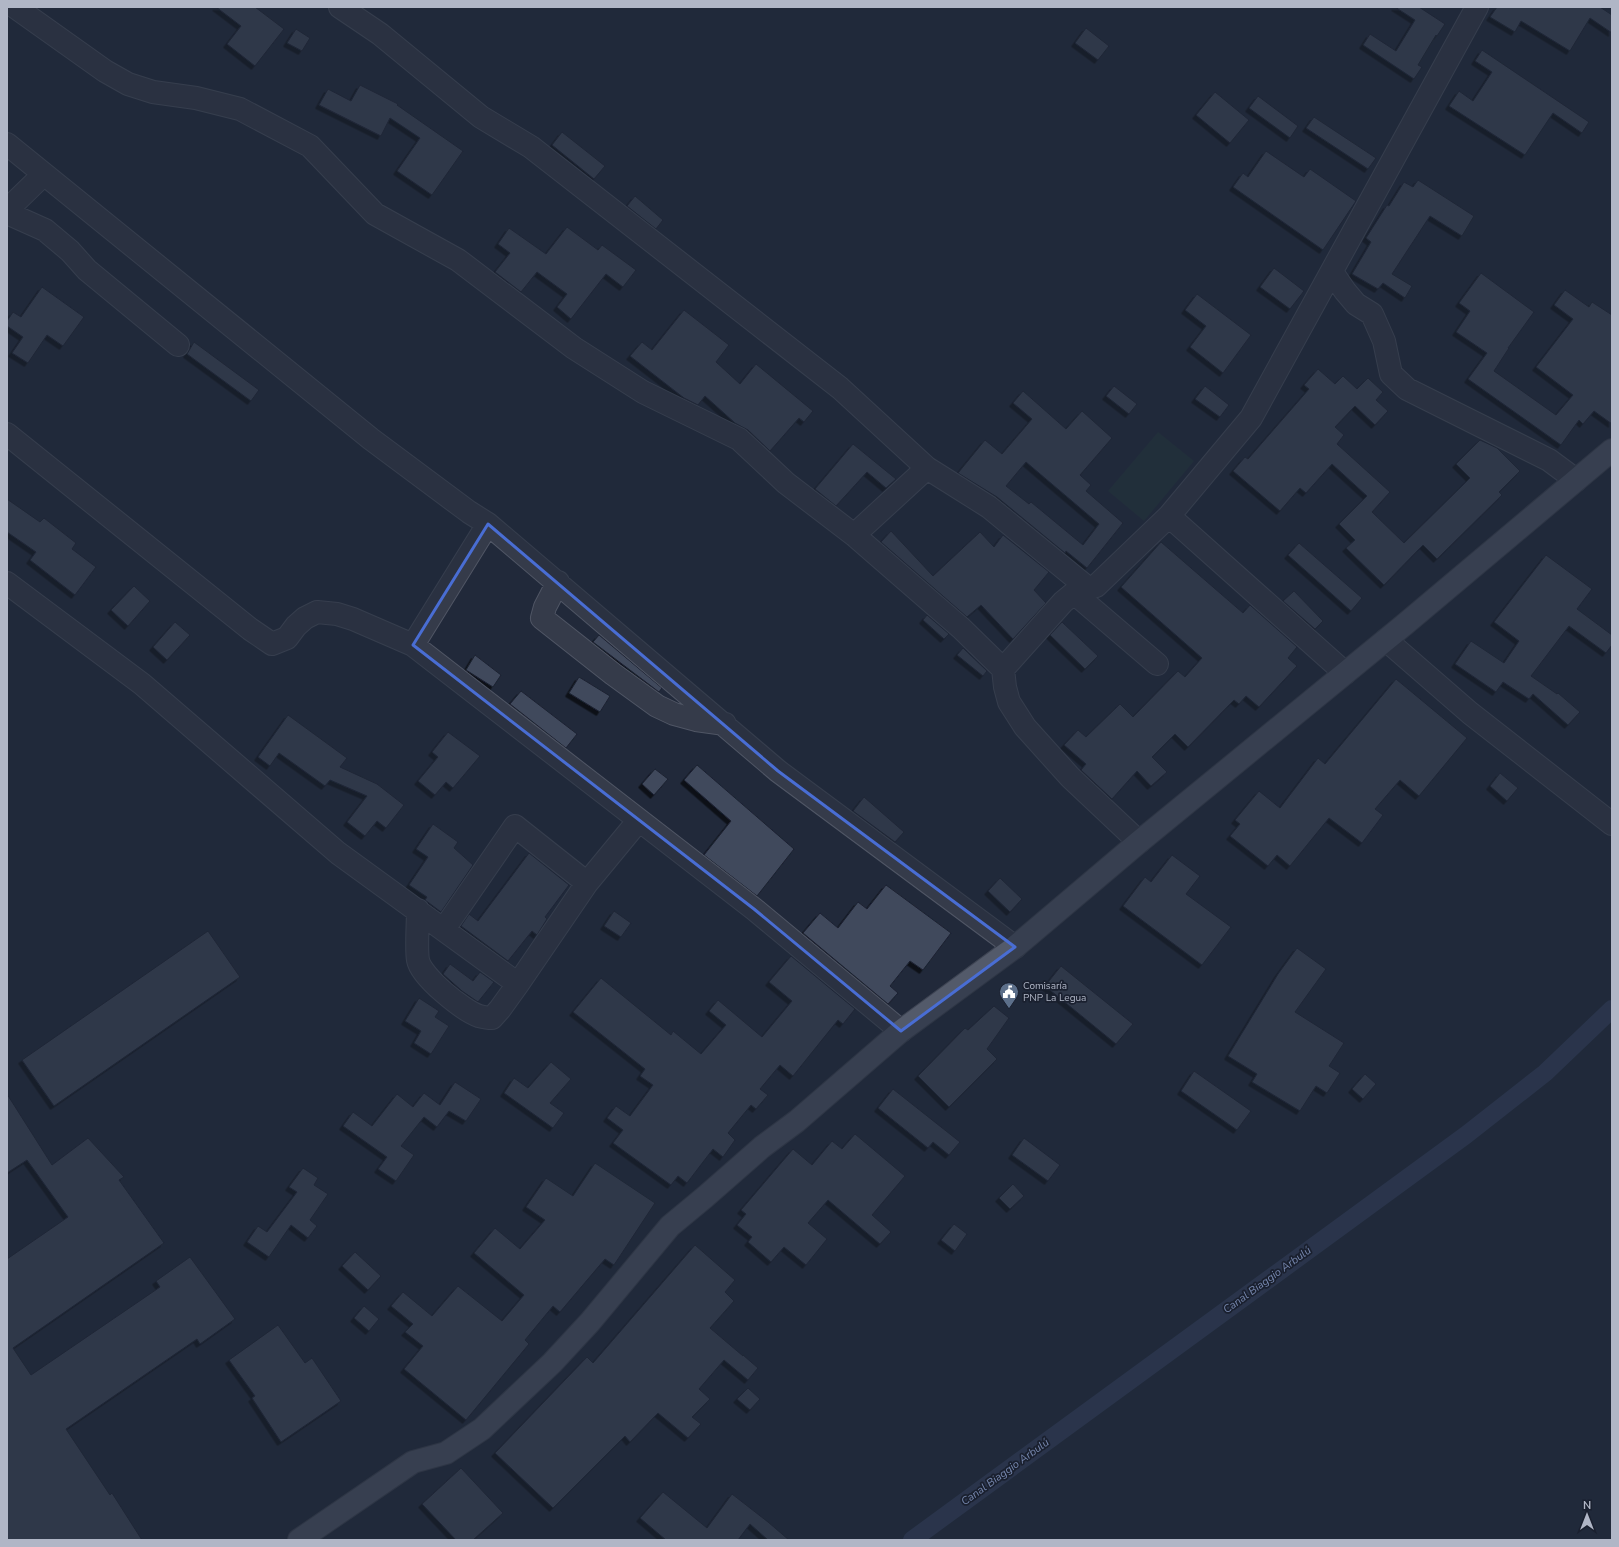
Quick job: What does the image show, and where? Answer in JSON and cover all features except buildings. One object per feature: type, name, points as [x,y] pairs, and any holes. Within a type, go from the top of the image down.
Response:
[{"type":"main road","points":[[299,1540],[413,1462],[446,1453],[482,1429],[552,1362],[590,1322],[670,1226],[706,1197],[762,1147],[797,1121],[901,1031],[1015,947],[1139,842],[1386,640],[1612,450]]},
{"type":"street","points":[[15,7],[105,71],[128,84],[153,92],[196,98],[240,109],[310,146],[375,214],[458,260],[574,348],[643,392],[739,439],[786,483],[854,535],[961,628],[1004,669],[1005,687],[1009,702],[1025,727],[1070,777],[1139,842]]},
{"type":"street","points":[[340,7],[380,34],[481,117],[531,146],[840,388],[927,468],[989,507],[1081,591],[1157,664]]},
{"type":"street","points":[[1004,669],[1063,602],[1081,591],[1096,586],[1169,516],[1252,418],[1477,7]]},
{"type":"street","points":[[7,144],[371,439],[469,512],[488,524],[778,770],[1015,947]]},
{"type":"street","points":[[44,174],[7,212],[45,230],[70,251],[87,270],[178,345]]},
{"type":"street","points":[[1332,272],[1345,292],[1356,304],[1372,314],[1384,340],[1391,374],[1407,389],[1549,460],[1576,480]]},
{"type":"street","points":[[7,434],[250,629],[272,644],[287,638],[296,626],[305,618],[317,612],[337,614],[353,619],[413,645],[754,909],[901,1031]]},
{"type":"street","points":[[854,535],[927,468]]},
{"type":"street","points":[[1169,516],[1345,673]]},
{"type":"street","points":[[413,645],[488,524]]},
{"type":"street","points":[[558,582],[542,618],[613,674],[657,706],[674,714],[696,720],[725,724]]},
{"type":"street","points":[[7,583],[142,684],[338,853],[518,984]]},
{"type":"street","points":[[1386,640],[1470,713],[1612,824]]},
{"type":"street","points":[[418,910],[418,960],[420,965],[433,983],[464,1007],[478,1016],[492,1018],[518,984],[587,883],[639,820]]},
{"type":"street","points":[[444,929],[515,826],[587,883]]},
{"type":"highlighted area","points":[[488,524],[778,771],[1015,947],[901,1031],[754,909],[413,645]]},
{"type":"shaded area","points":[[1158,432],[1194,461],[1144,521],[1108,491]]},
{"type":"waterway","name":"Canal Biaggio Arbulú","points":[[912,1540],[1466,1135],[1545,1073],[1612,1009]]},
{"type":"place","name":"Comisaría PNP La Legua","points":[[1009,1009]]}]
